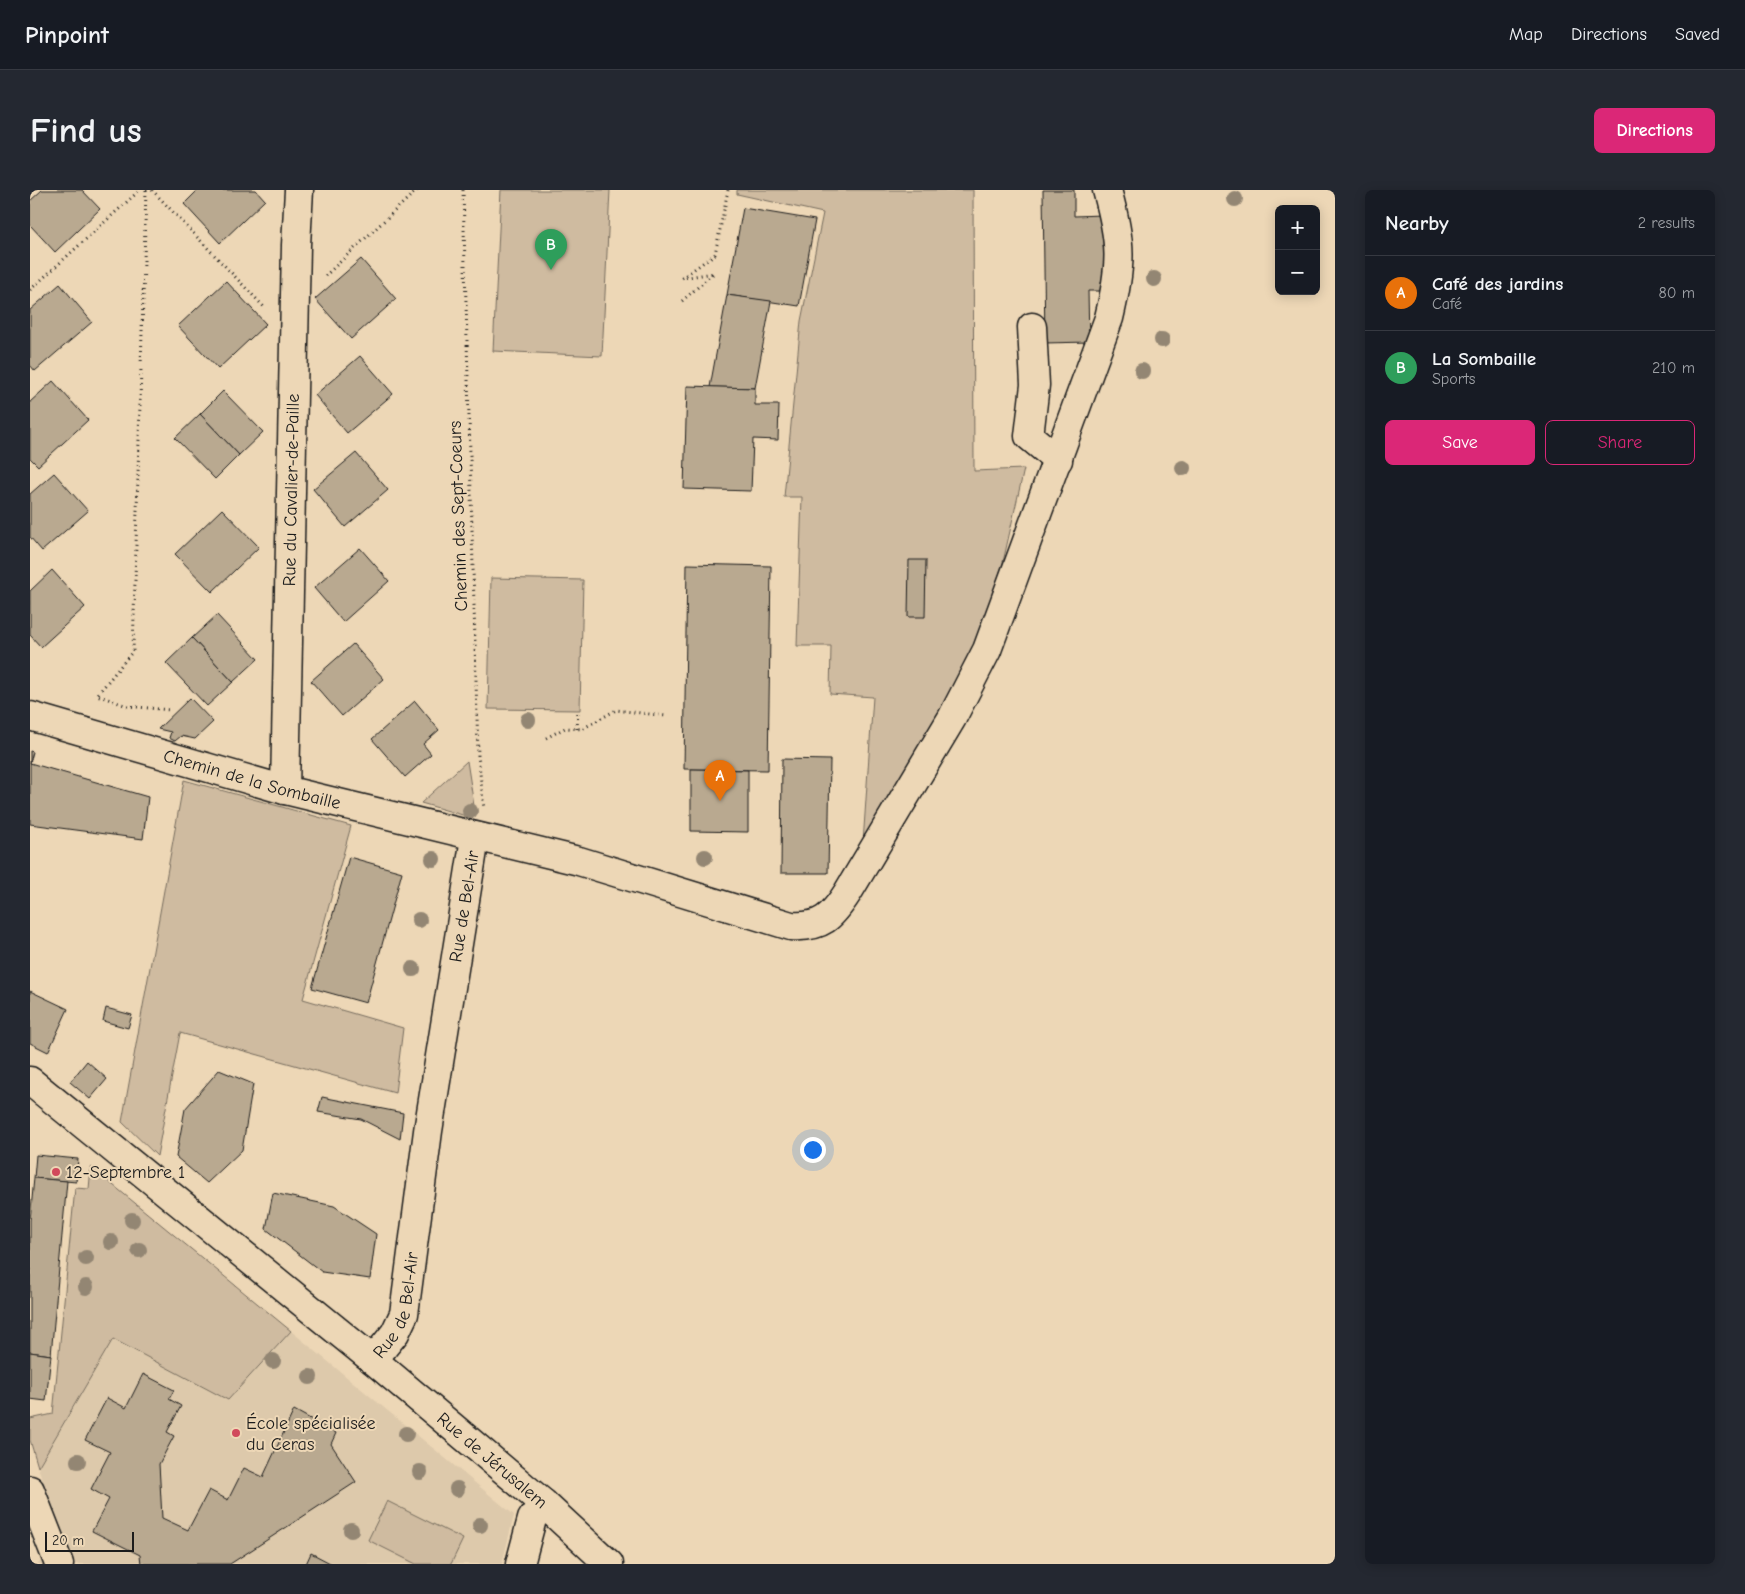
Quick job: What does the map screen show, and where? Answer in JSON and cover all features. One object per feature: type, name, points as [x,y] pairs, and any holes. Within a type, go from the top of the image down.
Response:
[{"type":"street","name":"Rue du Cavalier-de-Paille","points":[[285,790],[294,304],[299,190]]},
{"type":"street","name":"Chemin de la Sombaille","points":[[30,716],[285,790],[480,839],[578,861],[791,926],[808,927],[824,921],[837,909],[848,892],[972,682],[987,650],[1101,343],[1119,272],[1117,228],[1107,190]]},
{"type":"street","points":[[1032,327],[1035,385],[1029,436],[1058,460]]},
{"type":"street","name":"Rue de Bel-Air","points":[[30,1081],[372,1360],[395,1333],[404,1314],[428,1131],[480,839]]},
{"type":"street","name":"Rue de Jérusalem","points":[[372,1360],[543,1503],[609,1564]]},
{"type":"street","points":[[30,1490],[59,1564]]},
{"type":"street","points":[[520,1564],[532,1519],[543,1503]]},
{"type":"path","points":[[30,290],[140,190]]},
{"type":"path","points":[[146,190],[132,650],[97,695],[127,706],[170,710]]},
{"type":"path","points":[[152,190],[278,321],[418,190]]},
{"type":"path","name":"Chemin des Sept-Coeurs","points":[[463,190],[480,839]]},
{"type":"path","points":[[682,300],[714,274],[682,278],[715,254],[728,190]]},
{"type":"path","points":[[577,729],[578,710]]},
{"type":"path","points":[[546,738],[565,728],[582,729],[616,710],[666,716]]},
{"type":"shaded area","points":[[501,190],[610,190],[602,356],[493,351]]},
{"type":"shaded area","points":[[737,190],[973,190],[974,471],[1024,469],[1003,562],[975,654],[863,843],[873,697],[830,694],[831,646],[797,646],[802,497],[784,497],[801,321],[823,213],[737,194]]},
{"type":"shaded area","points":[[491,578],[583,580],[580,710],[488,709]]},
{"type":"shaded area","points":[[467,761],[474,806],[472,814],[466,816],[421,803]]},
{"type":"shaded area","points":[[184,780],[351,826],[303,999],[403,1028],[395,1093],[180,1033],[157,1156],[122,1122]]},
{"type":"shaded area","points":[[91,1167],[291,1331],[228,1400],[113,1339],[38,1467],[30,1440],[30,1419],[53,1414],[75,1188],[89,1189]]},
{"type":"shaded area","name":"École spécialisée du Ceras","points":[[291,1331],[514,1515],[502,1564],[38,1564],[61,1534],[38,1467],[113,1339],[228,1400]]},
{"type":"shaded area","points":[[387,1501],[463,1539],[451,1564],[416,1564],[368,1540]]},
{"type":"building","points":[[42,190],[82,190],[100,209],[55,252],[30,225],[30,201]]},
{"type":"building","points":[[198,190],[256,190],[265,200],[220,243],[184,204]]},
{"type":"building","points":[[1043,190],[1074,190],[1074,216],[1103,215],[1104,291],[1088,291],[1089,342],[1045,343]]},
{"type":"building","points":[[743,208],[815,220],[799,306],[727,295]]},
{"type":"building","points":[[361,259],[396,299],[351,339],[315,299]]},
{"type":"building","points":[[226,281],[266,324],[218,369],[178,326]]},
{"type":"building","points":[[60,284],[92,322],[35,371],[30,365],[30,310]]},
{"type":"building","points":[[727,295],[771,301],[755,388],[710,387]]},
{"type":"building","points":[[360,356],[393,394],[347,433],[315,395]]},
{"type":"building","points":[[53,381],[88,420],[38,466],[30,458],[30,402]]},
{"type":"building","points":[[687,386],[755,388],[755,405],[779,405],[778,440],[753,439],[751,491],[684,489]]},
{"type":"building","points":[[223,391],[263,432],[239,455],[200,414]]},
{"type":"building","points":[[200,414],[239,455],[215,479],[175,438]]},
{"type":"building","points":[[356,453],[388,490],[345,527],[313,489]]},
{"type":"building","points":[[54,473],[88,511],[42,551],[30,537],[30,494]]},
{"type":"building","points":[[222,509],[259,547],[212,592],[175,554]]},
{"type":"building","points":[[360,548],[389,581],[343,622],[314,588]]},
{"type":"building","points":[[909,560],[926,560],[925,617],[908,617]]},
{"type":"building","points":[[687,564],[771,566],[768,770],[684,769]]},
{"type":"building","points":[[52,570],[85,607],[41,647],[30,635],[30,591]]},
{"type":"building","points":[[217,615],[258,659],[233,682],[192,638]]},
{"type":"building","points":[[192,638],[233,682],[207,706],[166,663]]},
{"type":"building","points":[[353,644],[384,679],[342,716],[311,681]]},
{"type":"building","points":[[190,698],[213,722],[195,739],[181,736],[175,741],[169,738],[171,732],[158,729]]},
{"type":"building","points":[[415,701],[439,730],[423,744],[431,754],[405,777],[372,739]]},
{"type":"building","points":[[30,751],[33,752],[30,763]]},
{"type":"building","points":[[782,759],[830,760],[828,873],[781,873]]},
{"type":"building","points":[[30,763],[148,797],[143,839],[30,824]]},
{"type":"building","points":[[691,769],[748,770],[748,832],[691,831]]},
{"type":"building","points":[[349,857],[402,872],[366,1003],[312,988]]},
{"type":"building","points":[[30,991],[68,1009],[48,1052],[30,1043]]},
{"type":"building","points":[[106,1008],[132,1015],[128,1028],[103,1021]]},
{"type":"building","points":[[87,1061],[107,1079],[90,1099],[70,1082]]},
{"type":"building","points":[[219,1070],[253,1084],[242,1150],[207,1183],[176,1157],[185,1109]]},
{"type":"building","points":[[322,1097],[403,1113],[400,1139],[361,1119],[318,1112]]},
{"type":"building","name":"12-Septembre 1","points":[[36,1155],[78,1159],[76,1182],[34,1178]]},
{"type":"building","points":[[34,1178],[67,1181],[51,1355],[30,1352],[30,1220]]},
{"type":"building","points":[[273,1193],[334,1206],[376,1234],[370,1279],[322,1272],[266,1229]]},
{"type":"building","points":[[30,1352],[51,1355],[46,1401],[30,1399]]},
{"type":"building","points":[[143,1374],[174,1390],[169,1399],[181,1406],[167,1432],[174,1436],[159,1464],[162,1518],[188,1530],[209,1490],[228,1500],[244,1468],[263,1477],[294,1410],[336,1433],[331,1444],[356,1482],[230,1564],[141,1564],[140,1555],[92,1531],[109,1499],[91,1489],[110,1452],[85,1440],[107,1398],[126,1408]]},
{"type":"building","points":[[311,1553],[332,1564],[306,1564]]},
{"type":"place","name":"La Sombaille","points":[[551,270]]},
{"type":"place","name":"Café des jardins","points":[[720,801]]},
{"type":"place","name":"12-Septembre 1","points":[[56,1172]]},
{"type":"place","name":"École spécialisée du Ceras","points":[[236,1433]]}]
